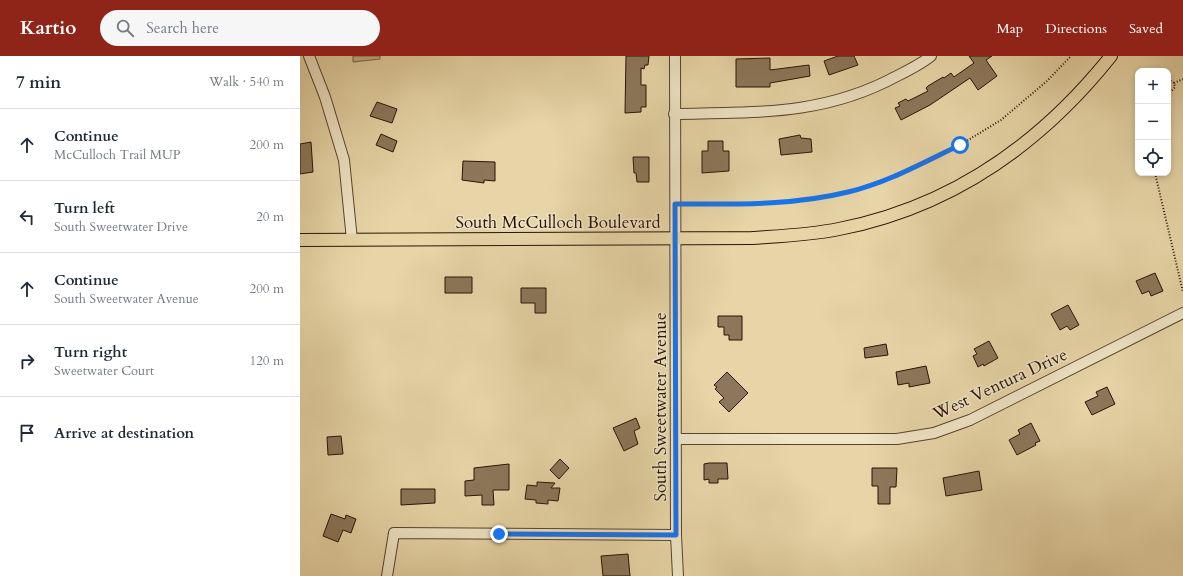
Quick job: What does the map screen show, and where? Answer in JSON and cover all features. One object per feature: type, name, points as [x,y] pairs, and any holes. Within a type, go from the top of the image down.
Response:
[{"type":"main road","name":"South McCulloch Boulevard","points":[[300,240],[752,238],[795,235],[839,229],[890,216],[930,200],[969,181],[1010,156],[1048,125],[1086,88],[1111,56]]},
{"type":"street","points":[[309,56],[325,97],[344,160],[352,240]]},
{"type":"street","name":"South Sweetwater Avenue","points":[[676,56],[674,114],[676,535],[678,576]]},
{"type":"street","points":[[674,114],[781,112],[832,103],[879,86],[931,56]]},
{"type":"street","name":"West Ventura Drive","points":[[676,439],[897,439],[934,433],[970,420],[1183,313]]},
{"type":"street","points":[[387,576],[394,533],[676,535]]},
{"type":"path","points":[[675,204],[784,203],[848,192],[894,176],[960,145],[1001,120],[1047,81],[1071,56]]},
{"type":"path","points":[[1174,83],[1183,79]]},
{"type":"path","points":[[1171,92],[1175,87],[1174,83]]},
{"type":"path","points":[[1156,176],[1183,292]]},
{"type":"shaded area","points":[[353,56],[380,56],[380,59],[353,62]]},
{"type":"building","points":[[626,56],[649,56],[648,65],[645,65],[644,69],[641,68],[641,85],[646,85],[646,107],[641,107],[641,112],[625,113]]},
{"type":"building","points":[[838,56],[854,56],[858,65],[829,75],[824,61]]},
{"type":"building","points":[[969,56],[992,56],[986,60],[997,76],[978,90],[970,78],[930,105],[901,120],[895,108],[900,106],[898,103],[906,99],[908,101],[928,91],[926,88],[928,86],[951,73],[954,77],[974,63]]},
{"type":"building","points":[[770,58],[770,70],[809,65],[810,76],[770,83],[770,87],[736,87],[736,59]]},
{"type":"building","points":[[377,102],[397,109],[392,123],[370,116]]},
{"type":"building","points":[[381,134],[397,141],[393,152],[376,145]]},
{"type":"building","points":[[800,135],[801,138],[811,139],[812,152],[781,155],[779,139]]},
{"type":"building","points":[[708,141],[723,141],[723,151],[729,151],[729,171],[702,173],[702,151],[708,151]]},
{"type":"building","points":[[311,142],[313,172],[300,174],[300,144]]},
{"type":"building","points":[[633,157],[649,157],[649,182],[637,182],[636,173],[634,173]]},
{"type":"building","points":[[463,161],[495,162],[495,181],[484,180],[484,183],[462,180]]},
{"type":"building","points":[[1155,273],[1163,291],[1151,296],[1149,291],[1142,294],[1136,281]]},
{"type":"building","points":[[445,277],[472,277],[472,293],[445,293]]},
{"type":"building","points":[[521,288],[546,288],[546,313],[535,313],[535,303],[521,303]]},
{"type":"building","points":[[1068,305],[1079,325],[1070,330],[1067,326],[1060,330],[1051,314]]},
{"type":"building","points":[[718,316],[742,316],[742,340],[729,340],[729,335],[724,335],[724,327],[718,327]]},
{"type":"building","points":[[989,341],[998,358],[984,366],[983,364],[978,367],[973,356],[977,354],[974,349]]},
{"type":"building","points":[[886,344],[888,355],[865,358],[864,348]]},
{"type":"building","points":[[926,366],[930,383],[909,387],[909,383],[898,385],[896,372]]},
{"type":"building","points":[[727,372],[748,393],[729,412],[719,402],[724,398],[715,389],[717,387],[714,385]]},
{"type":"building","points":[[1107,387],[1115,404],[1092,415],[1085,402],[1098,396],[1096,392]]},
{"type":"building","points":[[636,418],[640,428],[634,431],[638,444],[624,451],[613,428]]},
{"type":"building","points":[[1031,423],[1040,441],[1035,443],[1036,445],[1017,455],[1009,440],[1020,434],[1018,430]]},
{"type":"building","points":[[341,436],[343,454],[328,455],[327,437]]},
{"type":"building","points":[[560,459],[569,468],[559,479],[550,470]]},
{"type":"building","points":[[727,463],[728,479],[718,479],[718,483],[709,483],[709,479],[704,480],[704,464]]},
{"type":"building","points":[[509,464],[509,490],[493,490],[494,505],[482,505],[482,495],[465,496],[465,481],[474,480],[474,468]]},
{"type":"building","points":[[872,468],[897,468],[896,487],[890,487],[890,504],[878,504],[878,486],[872,486]]},
{"type":"building","points":[[979,471],[982,490],[946,496],[943,478]]},
{"type":"building","points":[[537,482],[555,483],[551,488],[560,488],[558,501],[548,500],[548,504],[536,503],[536,500],[525,499],[527,485],[537,486]]},
{"type":"building","points":[[401,489],[435,489],[435,503],[401,505]]},
{"type":"building","points":[[331,514],[345,519],[346,515],[356,519],[351,533],[343,530],[338,542],[323,536]]},
{"type":"building","points":[[628,554],[630,576],[603,576],[601,556]]},
{"type":"route","points":[[499,534],[676,535],[675,204],[784,203],[848,192],[894,176],[960,145]]}]
